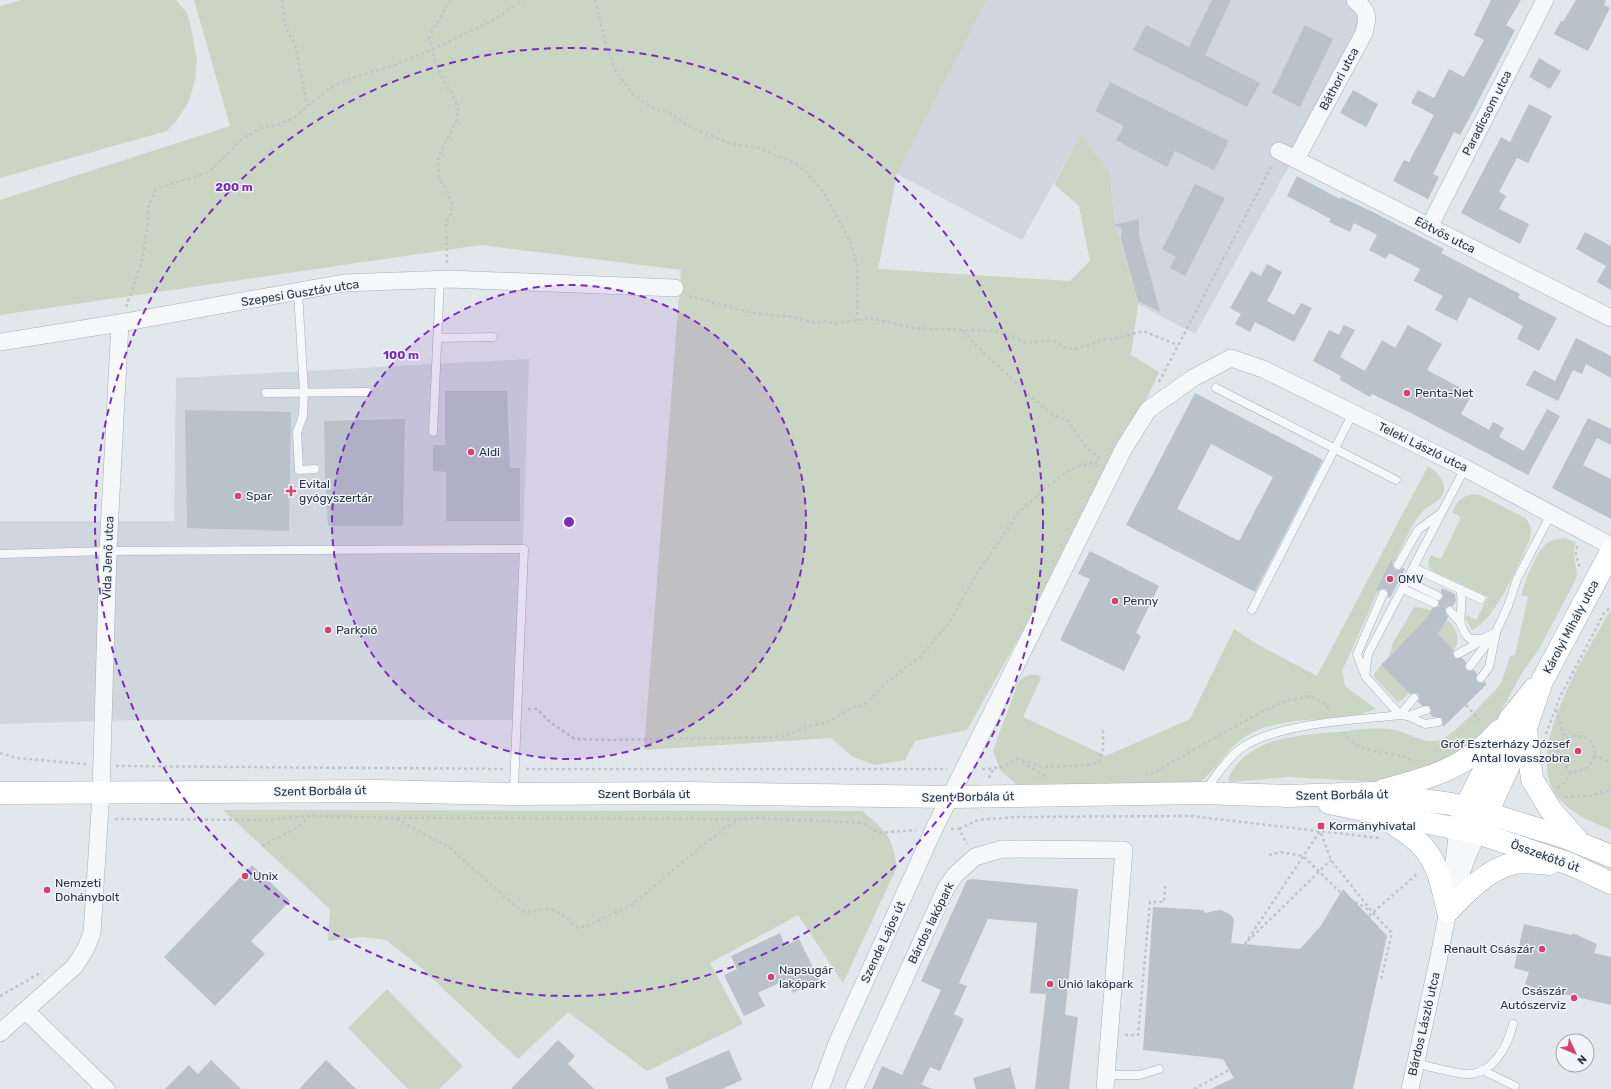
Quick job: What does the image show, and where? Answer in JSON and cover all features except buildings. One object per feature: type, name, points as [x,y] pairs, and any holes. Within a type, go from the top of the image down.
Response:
[{"type":"street","name":"Báthori utca","points":[[1296,159],[1364,33],[1368,16],[1363,7],[1355,0]]},
{"type":"street","name":"Paradicsom utca","points":[[1429,227],[1545,0]]},
{"type":"street","name":"Eötvös utca","points":[[1279,150],[1611,318]]},
{"type":"street","name":"Szepesi Gusztáv utca","points":[[0,342],[120,323],[344,284],[445,279],[676,288]]},
{"type":"street","name":"Vida Jenő utca","points":[[0,1032],[26,1011],[75,966],[86,948],[92,933],[101,793],[108,551],[120,323]]},
{"type":"street","name":"Teleki László utca","points":[[1231,358],[1264,369],[1465,468],[1611,546]]},
{"type":"street","name":"Szende Lajos út","points":[[820,1089],[838,1041],[934,829],[1124,448],[1148,410],[1193,378],[1231,358]]},
{"type":"street","name":"Károlyi Mihály utca","points":[[1465,808],[1518,723],[1611,552]]},
{"type":"street","name":"Károlyi Mihály utca","points":[[1474,825],[1518,723]]},
{"type":"street","points":[[1448,912],[1440,878],[1431,857],[1421,845],[1375,802],[1441,773],[1469,758],[1518,723],[1532,779],[1550,809],[1580,844]]},
{"type":"street","name":"Szent Borbála út","points":[[0,793],[375,791],[516,794],[687,793],[950,798],[1203,793],[1288,796],[1465,808],[1474,825]]},
{"type":"street","name":"Szent Borbála út","points":[[1375,802],[1474,825]]},
{"type":"street","name":"Összekötő út","points":[[1474,825],[1580,844],[1611,856]]},
{"type":"street","name":"Összekötő út","points":[[1474,825],[1570,864],[1611,883]]},
{"type":"street","name":"Bárdos László utca","points":[[1410,1089],[1448,912],[1469,852],[1474,825]]},
{"type":"street","name":"Bárdos lakópark","points":[[854,1089],[946,888],[955,875],[975,857],[1002,849],[1124,850],[1105,1082]]},
{"type":"street","points":[[1448,912],[1472,887],[1497,869],[1516,863],[1570,864]]},
{"type":"street","points":[[26,1011],[106,1089]]},
{"type":"lane","points":[[433,432],[438,338],[445,279]]},
{"type":"lane","points":[[298,292],[304,391],[303,416],[297,432],[299,470],[315,469]]},
{"type":"lane","points":[[438,338],[493,337]]},
{"type":"lane","points":[[1216,388],[1396,480]]},
{"type":"lane","points":[[266,393],[304,391],[368,392]]},
{"type":"lane","points":[[1252,610],[1353,413]]},
{"type":"lane","points":[[1365,676],[1368,654],[1465,468]]},
{"type":"lane","points":[[1398,565],[1418,530],[1442,511]]},
{"type":"lane","points":[[1470,666],[1496,632],[1508,606],[1517,579],[1552,514]]},
{"type":"lane","points":[[0,554],[108,551],[524,549],[514,786],[516,794]]},
{"type":"lane","points":[[1414,568],[1481,599]]},
{"type":"lane","points":[[1403,589],[1436,600],[1407,581]]},
{"type":"lane","points":[[1460,590],[1463,599],[1455,608],[1462,631],[1470,639],[1482,639],[1496,632]]},
{"type":"lane","points":[[1383,594],[1357,654],[1365,676],[1404,715],[1425,724],[1438,722]]},
{"type":"lane","points":[[1458,654],[1496,632]]},
{"type":"lane","points":[[1481,678],[1489,667],[1496,632]]},
{"type":"lane","points":[[1404,715],[1414,698]]},
{"type":"lane","points":[[1203,793],[1239,750],[1254,741],[1278,731],[1404,715],[1426,710]]},
{"type":"lane","points":[[1416,1063],[1466,1074],[1482,1070],[1499,1057],[1509,1039],[1513,1024]]},
{"type":"lane","points":[[1105,1082],[1140,1075],[1159,1069]]},
{"type":"lane","points":[[1482,1070],[1515,1086]]},
{"type":"path","points":[[282,0],[286,30],[295,44],[307,106]]},
{"type":"path","points":[[445,279],[446,223],[452,212],[452,205],[446,188],[439,179],[438,157],[457,119],[458,110],[452,93],[447,87],[435,62],[429,37],[450,0]]},
{"type":"path","points":[[120,323],[141,264],[148,229],[148,208],[156,189],[209,172],[242,139],[261,128],[278,125],[295,117],[331,87],[358,76],[395,65],[433,49],[492,21],[523,0]]},
{"type":"path","points":[[595,0],[606,45],[615,70],[633,95],[653,108],[669,113],[689,126],[714,137],[731,144],[756,147],[795,163],[819,186],[850,241],[858,268],[857,320]]},
{"type":"path","points":[[1158,385],[1279,150]]},
{"type":"path","points":[[676,288],[684,295],[752,314],[793,317],[815,323],[827,321],[834,324],[871,318],[914,328],[995,332],[1027,343],[1041,340],[1054,341],[1066,348],[1077,349],[1101,340],[1118,338],[1143,331],[1178,345]]},
{"type":"path","points":[[517,709],[537,709],[551,723],[575,739],[612,740],[782,737],[813,725],[828,722],[851,708],[863,705],[887,682],[920,657],[949,623],[978,572],[1018,513],[1049,485],[1064,474],[1076,467],[1102,461],[1085,446],[1068,421],[1053,415],[1037,402],[963,331]]},
{"type":"path","points":[[1579,575],[1581,571],[1576,554],[1577,546],[1584,532]]},
{"type":"path","points":[[1545,742],[1556,710],[1604,613],[1611,607]]},
{"type":"path","points":[[1466,705],[1481,722]]},
{"type":"path","points":[[1556,710],[1565,738]]},
{"type":"path","points":[[218,768],[993,769],[1005,766],[1018,759],[1043,767],[1089,765],[1099,762],[1103,749],[1103,730]]},
{"type":"path","points":[[1552,790],[1565,783],[1571,772],[1586,768],[1592,761],[1594,747],[1588,739],[1579,735],[1565,738],[1559,746],[1559,756],[1564,765],[1571,772]]},
{"type":"path","points":[[1594,754],[1610,762]]},
{"type":"path","points":[[1560,797],[1591,796],[1611,789]]},
{"type":"path","points":[[262,846],[297,828],[310,816]]},
{"type":"path","points":[[99,818],[263,820],[310,816],[395,818],[759,818],[862,823],[880,834],[934,829],[960,829],[978,820],[1017,817],[1191,816],[1382,838]]},
{"type":"path","points":[[395,818],[450,848],[520,910],[530,913],[545,909],[556,911],[578,928],[590,925],[633,904],[704,844],[738,819]]},
{"type":"path","points":[[960,829],[975,857]]},
{"type":"path","points":[[1320,831],[1245,944],[1330,860]]},
{"type":"path","points":[[1320,831],[1330,860],[1373,913],[1392,933],[1381,979]]},
{"type":"path","points":[[1269,855],[1281,852],[1303,856],[1341,893]]},
{"type":"path","points":[[1123,1035],[1138,1035],[1150,902],[1164,902],[1165,886]]},
{"type":"path","points":[[1355,902],[1373,913]]},
{"type":"path","points":[[1194,1089],[1229,1070]]},
{"type":"shaded area","points":[[987,0],[1362,0],[1372,5],[1292,161],[1195,334],[1138,304],[1114,219],[1110,173],[1081,134],[1022,240],[897,174]]},
{"type":"shaded area","points":[[529,359],[517,720],[136,720],[0,724],[0,521],[174,521],[176,378]]},
{"type":"green space","points":[[21,0],[176,0],[188,14],[197,59],[195,80],[189,101],[177,120],[167,131],[0,178],[0,6]]},
{"type":"green space","points":[[194,0],[987,0],[897,174],[878,269],[1070,281],[1090,261],[1079,206],[1054,184],[1081,134],[1110,173],[1114,219],[1138,304],[1131,355],[1159,372],[1116,465],[967,730],[915,741],[905,760],[875,765],[853,757],[831,738],[644,750],[681,270],[481,245],[0,315],[0,200],[230,126]]},
{"type":"green space","points":[[1428,466],[1441,478],[1444,484],[1442,496],[1426,508],[1418,517],[1394,562],[1391,561],[1376,590],[1378,591],[1342,671],[1345,686],[1376,709],[1346,717],[1282,723],[1251,733],[1229,750],[1212,771],[1199,783],[1016,784],[1000,770],[993,750],[1018,683],[1022,678],[1027,676],[1038,675],[1041,678],[1023,717],[1106,756],[1190,719],[1234,629],[1255,643],[1317,676]]},
{"type":"green space","points":[[1475,494],[1480,495],[1525,518],[1531,531],[1529,541],[1519,563],[1498,603],[1481,624],[1472,630],[1465,618],[1467,615],[1476,620],[1488,597],[1434,572],[1429,567],[1428,563],[1431,555],[1441,559],[1461,517],[1452,512],[1456,504],[1464,497]]},
{"type":"green space","points":[[1564,538],[1576,542],[1574,547],[1574,556],[1577,574],[1576,579],[1538,651],[1523,671],[1497,719],[1486,733],[1470,747],[1438,764],[1430,764],[1428,774],[1377,782],[1288,777],[1230,782],[1228,779],[1237,765],[1248,754],[1261,746],[1276,740],[1307,735],[1378,728],[1397,730],[1416,738],[1429,741],[1435,741],[1448,736],[1496,690],[1502,681],[1510,656],[1515,655],[1528,597],[1521,595],[1531,569],[1537,556],[1548,542]]},
{"type":"green space","points":[[1414,607],[1431,611],[1448,620],[1457,634],[1457,642],[1454,650],[1425,621],[1389,656],[1393,643]]},
{"type":"green space","points":[[1611,612],[1611,830],[1579,815],[1561,801],[1550,782],[1547,759],[1551,734],[1560,707],[1585,655],[1608,614]]},
{"type":"green space","points":[[1381,665],[1409,693],[1402,700],[1398,702],[1375,678],[1374,674]]},
{"type":"green space","points":[[223,810],[862,811],[887,834],[893,848],[897,867],[843,983],[798,915],[710,963],[743,1024],[647,1071],[568,1012],[518,1059],[419,966],[386,940],[363,937],[328,941],[330,909]]},
{"type":"green space","points":[[387,989],[463,1066],[439,1089],[408,1089],[348,1028]]},
{"type":"place","name":"Penta-Net","points":[[1407,393]]},
{"type":"place","name":"Aldi","points":[[471,452]]},
{"type":"place","name":"Evital gyógyszertár","points":[[291,491]]},
{"type":"place","name":"Spar","points":[[238,496]]},
{"type":"place","name":"OMV","points":[[1390,579]]},
{"type":"place","name":"Penny","points":[[1115,601]]},
{"type":"place","name":"Parkoló","points":[[328,630]]},
{"type":"place","name":"Gróf Eszterházy József Antal lovasszobra","points":[[1578,751]]},
{"type":"place","name":"Kormányhivatal","points":[[1321,826]]},
{"type":"place","name":"Unix","points":[[245,876]]},
{"type":"place","name":"Nemzeti Dohánybolt","points":[[47,890]]},
{"type":"place","name":"Renault Császár","points":[[1542,949]]},
{"type":"place","name":"Napsugár lakópark","points":[[771,977]]},
{"type":"place","name":"Unió lakópark","points":[[1050,984]]},
{"type":"place","name":"Császár Autószerviz","points":[[1574,998]]}]
